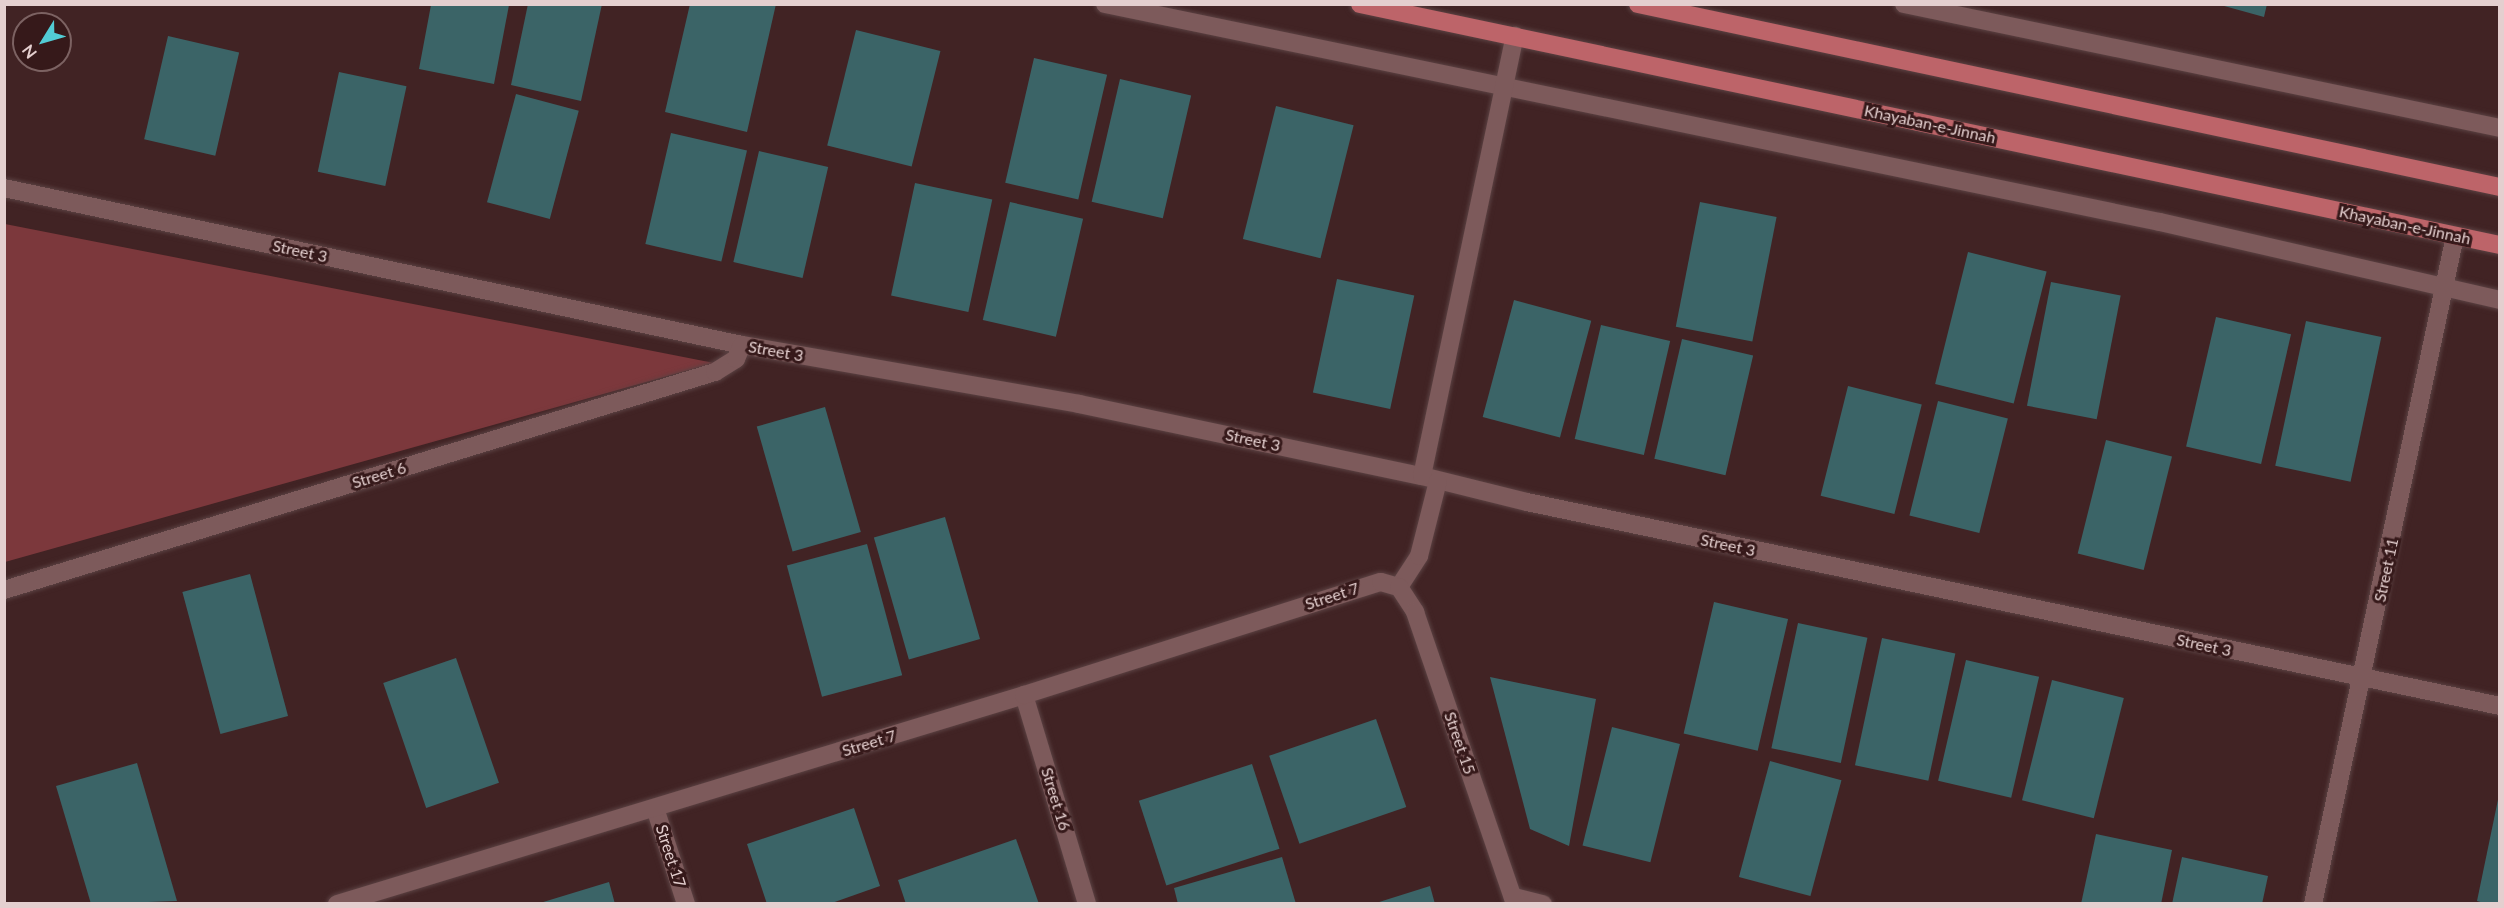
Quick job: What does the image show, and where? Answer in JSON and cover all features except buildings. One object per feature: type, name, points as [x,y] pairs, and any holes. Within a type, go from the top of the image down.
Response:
[{"type":"main road","name":"Khayaban-e-Jinnah","points":[[1360,4],[2499,245]]},
{"type":"main road","points":[[1638,4],[2499,187]]},
{"type":"street","points":[[1105,4],[2160,222],[2499,300]]},
{"type":"street","points":[[1904,4],[2499,128]]},
{"type":"street","points":[[1399,587],[1419,556],[1430,478],[1515,36]]},
{"type":"street","name":"Street 3","points":[[4,188],[742,345],[1080,404],[2499,706]]},
{"type":"street","name":"Street 11","points":[[2313,903],[2363,678],[2455,236]]},
{"type":"street","name":"Street 6","points":[[4,590],[716,372],[736,358],[742,345]]},
{"type":"street","name":"Street 7","points":[[337,903],[1024,695],[1365,585],[1390,582],[1399,587]]},
{"type":"street","name":"Street 15","points":[[1399,587],[1415,612],[1514,900]]},
{"type":"street","name":"Street 16","points":[[1024,695],[1088,903]]},
{"type":"street","name":"Street 17","points":[[655,808],[686,903]]},
{"type":"street","points":[[1514,900],[1543,903]]},
{"type":"shaded area","points":[[5,224],[714,363],[5,562]]}]
